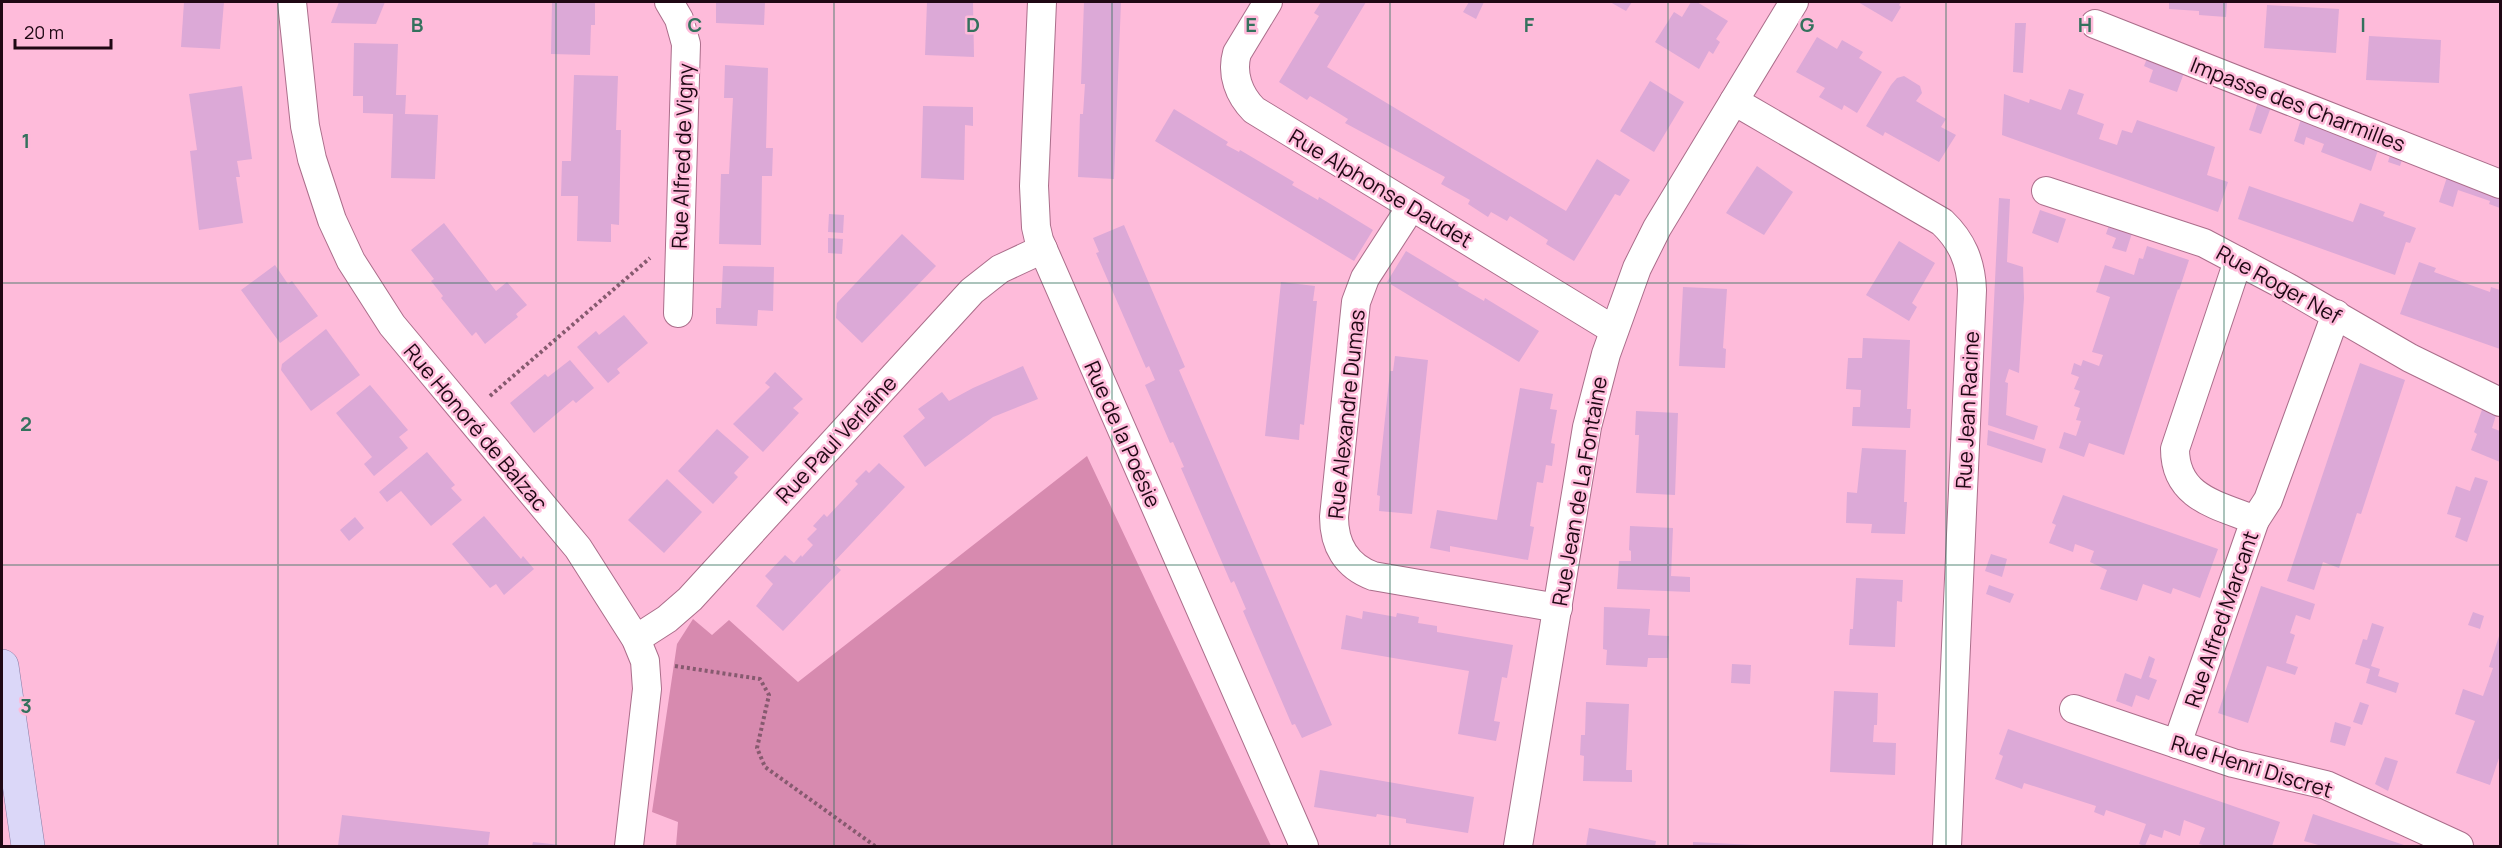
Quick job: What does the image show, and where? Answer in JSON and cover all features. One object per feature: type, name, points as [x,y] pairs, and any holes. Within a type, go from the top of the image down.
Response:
[{"type":"main road","points":[[2,666],[27,846]]},
{"type":"street","name":"Rue Honoré de Balzac","points":[[292,2],[308,143],[321,192],[334,226],[355,268],[383,312],[466,416],[578,548],[640,650]]},
{"type":"street","name":"Rue Alfred de Vigny","points":[[669,2],[680,19],[686,45],[678,314]]},
{"type":"street","name":"Rue de la Poésie","points":[[1042,2],[1035,186],[1036,227],[1043,249],[1304,846]]},
{"type":"street","name":"Rue Alphonse Daudet","points":[[1268,2],[1237,53],[1235,62],[1238,85],[1247,103],[1264,118],[1614,330]]},
{"type":"street","name":"Rue Jean de La Fontaine","points":[[1518,846],[1593,400],[1614,330],[1637,268],[1657,228],[1734,101],[1785,5]]},
{"type":"street","name":"Impasse des Charmilles","points":[[2095,24],[2500,184]]},
{"type":"street","name":"Rue Jean Racine","points":[[1734,101],[1942,222],[1959,241],[1970,265],[1972,302],[1947,846]]},
{"type":"street","name":"Rue Roger Nef","points":[[2046,191],[2191,238],[2336,314],[2410,358],[2500,402]]},
{"type":"street","name":"Rue Alexandre Dumas","points":[[1411,207],[1365,278],[1356,302],[1334,517],[1337,540],[1347,559],[1355,567],[1373,576],[1557,608]]},
{"type":"street","name":"Rue Paul Verlaine","points":[[640,650],[690,599],[972,291],[1000,269],[1043,249]]},
{"type":"street","name":"Rue Alfred Marcant","points":[[2177,744],[2255,520],[2198,496],[2181,478],[2175,459],[2175,449],[2238,261]]},
{"type":"street","points":[[2255,520],[2268,500],[2336,314]]},
{"type":"street","points":[[629,846],[646,689],[640,650]]},
{"type":"street","name":"Rue Henri Discret","points":[[2074,709],[2241,765],[2326,785],[2459,846]]},
{"type":"path","points":[[466,416],[679,232]]},
{"type":"path","points":[[640,650],[760,679],[769,694],[757,748],[765,767],[875,846]]},
{"type":"shaded area","points":[[1087,456],[1271,846],[676,846],[678,822],[652,812],[677,644],[693,619],[712,635],[729,620],[798,682]]},
{"type":"building","points":[[184,2],[224,2],[220,49],[181,47]]},
{"type":"building","points":[[339,2],[385,2],[376,24],[331,23]]},
{"type":"building","points":[[552,2],[595,2],[595,25],[591,25],[590,55],[551,54]]},
{"type":"building","points":[[716,2],[765,2],[764,25],[716,23]]},
{"type":"building","points":[[927,2],[973,2],[974,57],[925,55]]},
{"type":"building","points":[[1084,2],[1121,2],[1114,179],[1078,177],[1080,114],[1083,114],[1085,84],[1081,84]]},
{"type":"building","points":[[1321,2],[1366,2],[1327,67],[1566,211],[1597,159],[1630,180],[1620,196],[1615,194],[1574,261],[1546,244],[1548,240],[1510,216],[1507,221],[1491,212],[1488,217],[1468,204],[1470,200],[1441,184],[1445,177],[1345,123],[1348,119],[1310,96],[1307,100],[1279,82],[1319,16],[1314,13]]},
{"type":"building","points":[[1469,2],[1484,2],[1476,19],[1463,12]]},
{"type":"building","points":[[1610,2],[1632,2],[1626,11]]},
{"type":"building","points":[[1691,2],[1697,2],[1728,21],[1716,39],[1720,42],[1713,54],[1709,51],[1699,69],[1655,42],[1674,12],[1682,17]]},
{"type":"building","points":[[1858,2],[1901,2],[1899,5],[1901,7],[1892,22]]},
{"type":"building","points":[[2169,2],[2227,2],[2226,17],[2199,15],[2199,11],[2169,9]]},
{"type":"building","points":[[2267,5],[2339,9],[2336,53],[2264,48]]},
{"type":"building","points":[[2015,23],[2026,23],[2023,73],[2013,72]]},
{"type":"building","points":[[2369,36],[2441,40],[2439,83],[2366,80]]},
{"type":"building","points":[[1817,37],[1837,49],[1842,40],[1863,52],[1859,58],[1882,72],[1857,113],[1844,105],[1842,110],[1819,97],[1825,88],[1796,72]]},
{"type":"building","points":[[354,43],[398,44],[396,95],[406,95],[405,114],[438,115],[435,179],[391,178],[393,114],[363,113],[363,96],[353,96]]},
{"type":"building","points":[[2148,56],[2185,70],[2177,92],[2149,82],[2153,70],[2144,66]]},
{"type":"building","points":[[725,65],[768,68],[766,148],[773,148],[772,176],[762,176],[761,245],[719,244],[721,174],[729,174],[733,98],[724,98]]},
{"type":"building","points":[[574,75],[618,76],[616,130],[621,130],[619,225],[611,224],[611,242],[577,241],[578,196],[561,196],[562,161],[571,161]]},
{"type":"building","points":[[1904,76],[1920,86],[1922,93],[1916,101],[1946,119],[1941,127],[1956,135],[1939,162],[1885,132],[1883,136],[1866,126],[1891,85],[1897,78]]},
{"type":"building","points":[[1650,81],[1684,102],[1654,152],[1620,131]]},
{"type":"building","points":[[242,86],[252,159],[237,161],[240,177],[236,177],[243,223],[199,230],[190,151],[197,150],[189,94]]},
{"type":"building","points":[[2069,89],[2084,94],[2077,114],[2104,124],[2099,139],[2117,145],[2122,130],[2132,133],[2137,120],[2215,147],[2207,175],[2228,182],[2218,212],[2002,135],[2004,94],[2029,103],[2030,99],[2061,110]]},
{"type":"building","points":[[2258,102],[2271,107],[2261,134],[2249,130]]},
{"type":"building","points":[[923,106],[973,107],[973,126],[965,125],[964,180],[921,178]]},
{"type":"building","points":[[1174,109],[1228,142],[1226,145],[1239,152],[1240,150],[1294,182],[1292,185],[1318,200],[1319,197],[1373,230],[1354,261],[1155,141]]},
{"type":"building","points":[[2302,116],[2379,147],[2371,171],[2321,152],[2324,144],[2306,137],[2304,145],[2294,141]]},
{"type":"building","points":[[2391,152],[2403,157],[2400,166],[2388,162]]},
{"type":"building","points":[[1757,166],[1793,192],[1764,235],[1726,213]]},
{"type":"building","points":[[2448,174],[2500,195],[2500,208],[2489,204],[2490,201],[2458,190],[2453,207],[2439,202]]},
{"type":"building","points":[[2249,186],[2353,222],[2360,203],[2385,212],[2383,216],[2416,228],[2410,243],[2406,242],[2395,275],[2238,219]]},
{"type":"building","points":[[1999,198],[2010,199],[2007,262],[2023,267],[2024,298],[2019,373],[2009,369],[2005,382],[2008,383],[2006,415],[2038,426],[2034,440],[1988,425]]},
{"type":"building","points":[[2040,210],[2066,219],[2058,243],[2032,233]]},
{"type":"building","points":[[829,214],[844,215],[843,233],[828,232]]},
{"type":"building","points":[[2110,222],[2133,230],[2126,252],[2112,248],[2116,238],[2106,234]]},
{"type":"building","points":[[444,223],[496,291],[507,282],[527,305],[516,314],[518,317],[485,344],[476,332],[472,336],[441,298],[443,296],[431,281],[434,279],[411,250]]},
{"type":"building","points":[[1124,225],[1185,367],[1179,370],[1332,725],[1302,738],[1295,724],[1292,725],[1243,611],[1246,609],[1234,581],[1231,583],[1181,468],[1184,467],[1173,442],[1170,443],[1145,385],[1155,380],[1149,366],[1146,368],[1096,253],[1099,252],[1093,238]]},
{"type":"building","points":[[902,234],[936,266],[862,343],[836,318],[837,303]]},
{"type":"building","points":[[828,238],[843,239],[842,254],[828,253]]},
{"type":"building","points":[[1899,241],[1935,263],[1912,303],[1917,307],[1909,321],[1866,295]]},
{"type":"building","points":[[2147,246],[2189,260],[2124,455],[2089,443],[2084,457],[2059,448],[2064,432],[2076,436],[2081,421],[2076,420],[2080,408],[2074,406],[2080,391],[2074,389],[2079,377],[2071,374],[2074,363],[2081,366],[2083,360],[2099,366],[2103,355],[2092,352],[2110,297],[2096,292],[2105,265],[2134,275],[2139,258],[2143,259]]},
{"type":"building","points":[[1406,251],[1459,283],[1458,286],[1484,301],[1485,298],[1539,331],[1519,362],[1387,282]]},
{"type":"building","points":[[2419,262],[2436,268],[2434,272],[2490,292],[2491,287],[2500,290],[2500,349],[2400,314]]},
{"type":"building","points":[[275,265],[288,284],[292,281],[318,316],[280,343],[241,290]]},
{"type":"building","points":[[723,266],[774,267],[773,311],[758,310],[757,326],[716,324],[716,308],[721,308]]},
{"type":"building","points":[[1281,282],[1315,286],[1313,301],[1317,301],[1304,425],[1300,424],[1299,440],[1265,436]]},
{"type":"building","points":[[1683,287],[1727,289],[1723,348],[1726,349],[1725,368],[1679,366]]},
{"type":"building","points":[[624,315],[648,343],[617,369],[620,373],[608,383],[577,347],[596,331],[599,335]]},
{"type":"building","points":[[326,329],[360,375],[311,411],[281,370],[282,364]]},
{"type":"building","points":[[1863,338],[1910,340],[1907,409],[1911,409],[1910,428],[1852,426],[1853,407],[1860,407],[1861,390],[1846,389],[1848,358],[1862,358]]},
{"type":"building","points":[[1395,356],[1428,360],[1412,514],[1379,511],[1380,496],[1377,495],[1390,371],[1393,371]]},
{"type":"building","points":[[570,360],[594,388],[576,403],[573,400],[534,433],[510,403],[545,374],[548,377]]},
{"type":"building","points":[[2360,363],[2405,380],[2361,514],[2357,513],[2339,568],[2323,562],[2314,590],[2287,581]]},
{"type":"building","points":[[1023,366],[1038,399],[993,417],[925,467],[903,436],[925,418],[918,409],[942,392],[949,401]]},
{"type":"building","points":[[775,372],[803,399],[793,408],[799,413],[763,452],[733,424],[770,387],[765,383]]},
{"type":"building","points":[[370,385],[408,430],[399,437],[408,448],[374,476],[364,464],[372,457],[336,413]]},
{"type":"building","points":[[1520,388],[1553,394],[1550,409],[1557,410],[1551,443],[1555,444],[1552,466],[1546,465],[1543,483],[1537,482],[1530,526],[1534,527],[1528,560],[1450,546],[1450,552],[1430,548],[1437,510],[1497,520]]},
{"type":"building","points":[[2483,407],[2497,412],[2492,428],[2500,431],[2500,462],[2471,450],[2477,434],[2474,432]]},
{"type":"building","points":[[1636,411],[1678,413],[1675,495],[1636,493],[1639,435],[1635,435]]},
{"type":"building","points":[[717,429],[749,457],[734,473],[738,477],[713,504],[678,471]]},
{"type":"building","points":[[1988,430],[2046,449],[2042,463],[1987,445]]},
{"type":"building","points":[[1862,448],[1906,450],[1905,534],[1871,533],[1872,524],[1846,523],[1847,492],[1857,493]]},
{"type":"building","points":[[427,452],[455,485],[451,488],[462,500],[431,526],[401,491],[387,502],[379,492]]},
{"type":"building","points":[[879,463],[905,487],[833,563],[841,570],[783,631],[756,606],[773,584],[765,576],[785,555],[794,563],[801,555],[802,557],[813,545],[807,539],[817,529],[813,526],[824,514],[827,517],[858,484],[855,481],[866,470],[869,473]]},
{"type":"building","points":[[2475,477],[2488,481],[2467,542],[2455,537],[2461,518],[2447,514],[2456,486],[2470,491]]},
{"type":"building","points":[[667,479],[702,512],[664,553],[628,520]]},
{"type":"building","points":[[2063,495],[2218,549],[2200,598],[2173,588],[2171,594],[2143,584],[2137,601],[2100,589],[2107,570],[2090,562],[2094,551],[2075,544],[2073,552],[2049,543],[2056,525],[2052,523]]},
{"type":"building","points":[[484,516],[521,559],[523,556],[534,569],[504,595],[496,584],[490,588],[452,544]]},
{"type":"building","points":[[355,517],[364,528],[349,541],[340,530]]},
{"type":"building","points":[[1630,526],[1673,528],[1671,576],[1690,577],[1690,592],[1617,589],[1619,561],[1631,561]]},
{"type":"building","points":[[1991,554],[2007,559],[2002,577],[1985,571]]},
{"type":"building","points":[[1856,578],[1903,580],[1902,602],[1897,601],[1895,647],[1849,645],[1850,629],[1853,629]]},
{"type":"building","points":[[1989,585],[2014,594],[2010,603],[1986,594]]},
{"type":"building","points":[[2261,586],[2315,604],[2310,620],[2296,615],[2290,633],[2295,635],[2286,663],[2298,667],[2295,675],[2267,666],[2248,723],[2218,713]]},
{"type":"building","points":[[1604,607],[1650,609],[1648,635],[1669,636],[1668,658],[1648,658],[1647,667],[1606,665],[1607,650],[1603,649]]},
{"type":"building","points":[[1363,611],[1396,617],[1397,613],[1419,617],[1418,623],[1437,626],[1437,632],[1513,645],[1507,678],[1502,677],[1494,721],[1500,722],[1496,741],[1458,734],[1469,671],[1341,649],[1346,615],[1362,619]]},
{"type":"building","points":[[2473,612],[2484,616],[2480,629],[2468,625]]},
{"type":"building","points":[[2372,623],[2384,627],[2371,666],[2380,669],[2378,676],[2399,683],[2396,693],[2366,683],[2370,669],[2355,664],[2363,639],[2367,640]]},
{"type":"building","points":[[2500,633],[2500,755],[2490,785],[2456,773],[2475,721],[2455,714],[2463,689],[2483,696],[2493,668],[2489,667]]},
{"type":"building","points":[[2149,656],[2155,659],[2149,677],[2157,680],[2149,700],[2136,695],[2132,707],[2116,701],[2125,673],[2141,679]]},
{"type":"building","points":[[1732,664],[1751,665],[1750,684],[1731,683]]},
{"type":"building","points":[[1834,691],[1878,693],[1877,725],[1874,725],[1873,742],[1896,743],[1895,775],[1830,772]]},
{"type":"building","points":[[1586,702],[1629,704],[1626,770],[1632,770],[1632,782],[1583,781],[1584,756],[1580,755],[1581,735],[1585,735]]},
{"type":"building","points":[[2360,702],[2369,705],[2362,725],[2353,722]]},
{"type":"building","points":[[2335,722],[2351,727],[2345,746],[2330,742]]},
{"type":"building","points":[[2008,729],[2280,822],[2272,846],[2199,844],[2205,828],[2184,820],[2180,836],[2164,830],[2162,838],[2150,834],[2145,846],[2139,844],[2146,824],[2106,810],[2104,816],[2094,812],[2096,806],[2024,783],[2022,789],[1995,779],[2003,756],[1999,754]]},
{"type":"building","points":[[2385,757],[2398,761],[2388,791],[2375,784]]},
{"type":"building","points":[[1320,770],[1474,797],[1468,833],[1406,823],[1406,819],[1377,814],[1376,817],[1314,807]]},
{"type":"building","points":[[2313,814],[2407,846],[2322,846],[2304,841]]},
{"type":"building","points":[[342,815],[490,832],[488,846],[338,846]]},
{"type":"building","points":[[1589,828],[1656,841],[1655,846],[1586,846]]},
{"type":"building","points":[[533,842],[560,845],[560,846],[532,846]]},
{"type":"building","points":[[1693,842],[1755,845],[1755,846],[1693,846]]}]
